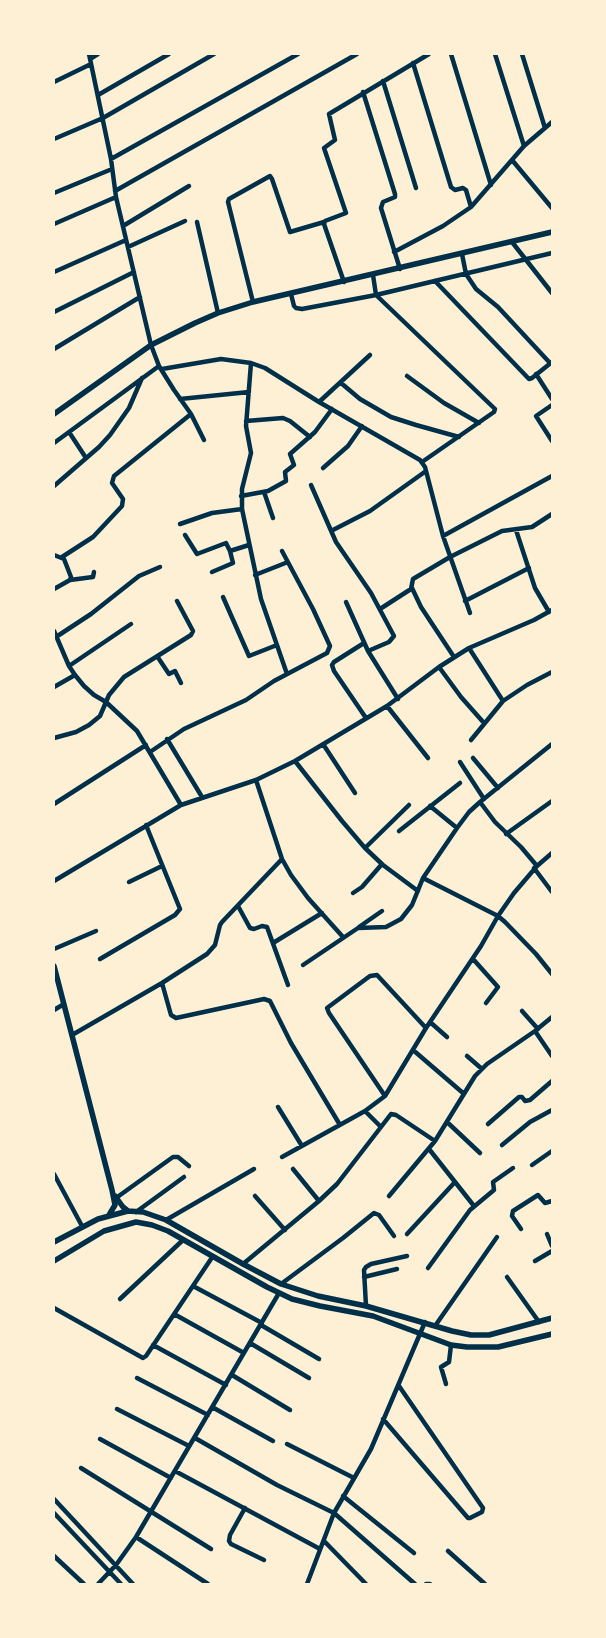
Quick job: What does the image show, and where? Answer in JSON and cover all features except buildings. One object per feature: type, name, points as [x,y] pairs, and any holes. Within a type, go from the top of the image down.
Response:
[{"type":"street","points":[[98,54],[89,56],[111,159],[116,198],[151,345],[160,368],[191,414],[204,440]]},
{"type":"street","points":[[98,95],[169,54]]},
{"type":"street","points":[[54,139],[103,118],[214,54]]},
{"type":"street","points":[[111,159],[298,54]]},
{"type":"street","points":[[115,191],[357,54]]},
{"type":"street","points":[[253,302],[228,202],[229,199],[270,176],[290,232],[346,213],[324,148],[335,140],[328,116],[332,111],[429,54]]},
{"type":"street","points":[[451,54],[491,185]]},
{"type":"street","points":[[495,54],[524,146]]},
{"type":"street","points":[[522,54],[545,128]]},
{"type":"street","points":[[412,63],[451,187],[455,190],[464,188],[471,206]]},
{"type":"street","points":[[54,82],[91,64]]},
{"type":"street","points":[[383,81],[416,188]]},
{"type":"street","points":[[363,92],[395,194],[395,197],[384,202],[381,208],[400,269]]},
{"type":"street","points":[[394,252],[443,226],[471,206],[524,146],[552,122]]},
{"type":"street","points":[[512,160],[552,208]]},
{"type":"street","points":[[54,193],[112,169]]},
{"type":"street","points":[[123,226],[189,186]]},
{"type":"street","points":[[54,224],[116,198]]},
{"type":"street","points":[[128,247],[185,222]]},
{"type":"street","points":[[197,222],[218,314]]},
{"type":"street","points":[[324,222],[344,282]]},
{"type":"street","points":[[54,414],[151,345],[218,314],[253,302],[552,232]]},
{"type":"street","points":[[54,272],[126,240]]},
{"type":"street","points":[[512,242],[552,293]]},
{"type":"street","points":[[291,294],[294,306],[299,310],[376,295],[552,253]]},
{"type":"street","points":[[435,281],[528,378],[531,379],[551,362],[498,307],[476,289],[466,274],[462,254]]},
{"type":"street","points":[[54,312],[134,272]]},
{"type":"street","points":[[373,275],[376,295],[495,409],[494,412],[479,423],[422,462]]},
{"type":"street","points":[[54,349],[140,298]]},
{"type":"street","points":[[319,402],[370,355]]},
{"type":"street","points":[[54,443],[142,378],[160,368],[221,359],[251,362],[265,368],[422,462],[443,536],[470,613]]},
{"type":"street","points":[[251,362],[246,421],[251,454],[241,496],[242,509],[261,599],[287,674]]},
{"type":"street","points":[[536,374],[552,398]]},
{"type":"street","points":[[407,376],[444,403],[479,423]]},
{"type":"street","points":[[54,486],[110,435],[129,408],[142,378]]},
{"type":"street","points":[[341,383],[357,397],[391,417],[409,424],[459,437]]},
{"type":"street","points":[[180,399],[249,392]]},
{"type":"street","points":[[552,404],[536,416],[552,441]]},
{"type":"street","points":[[241,496],[264,492],[286,481],[285,471],[294,466],[290,454],[310,437],[332,409]]},
{"type":"street","points":[[62,557],[93,537],[122,506],[123,499],[112,483],[114,476],[191,414]]},
{"type":"street","points":[[246,421],[283,418],[290,421],[310,437]]},
{"type":"street","points":[[323,468],[348,446],[362,426]]},
{"type":"street","points":[[69,432],[86,458]]},
{"type":"street","points":[[331,531],[370,511],[426,471]]},
{"type":"street","points":[[443,536],[552,476]]},
{"type":"street","points":[[311,485],[336,542],[372,593],[393,633],[393,638],[390,642],[368,651]]},
{"type":"street","points":[[264,492],[273,518]]},
{"type":"street","points":[[180,524],[212,512],[242,509]]},
{"type":"street","points":[[454,658],[421,607],[412,588],[413,579],[450,557],[502,531],[532,526],[552,514]]},
{"type":"street","points":[[54,881],[181,805],[256,780],[296,761],[398,699],[439,667],[469,648],[551,611],[535,588],[516,530]]},
{"type":"street","points":[[185,535],[197,554],[226,543],[233,563],[212,572]]},
{"type":"street","points":[[230,551],[249,545]]},
{"type":"street","points":[[150,752],[167,739],[196,722],[246,700],[287,674],[327,653],[330,646],[282,551]]},
{"type":"street","points":[[54,555],[64,559],[71,577],[70,580]]},
{"type":"street","points":[[255,575],[288,562]]},
{"type":"street","points":[[56,637],[90,614],[139,576],[160,567]]},
{"type":"street","points":[[465,601],[529,568]]},
{"type":"street","points":[[54,589],[70,580],[93,577],[94,572]]},
{"type":"street","points":[[380,609],[412,588]]},
{"type":"street","points":[[223,597],[249,656],[277,645]]},
{"type":"street","points":[[54,738],[89,726],[100,716],[113,688],[124,677],[193,633],[177,601]]},
{"type":"street","points":[[346,602],[368,651],[398,699]]},
{"type":"street","points":[[69,666],[131,624]]},
{"type":"street","points":[[54,631],[69,666],[75,675],[84,686],[126,719],[146,745],[181,805]]},
{"type":"street","points":[[364,643],[332,665],[334,671],[366,718]]},
{"type":"street","points":[[469,648],[502,701]]},
{"type":"street","points":[[157,656],[168,674],[175,671],[181,683]]},
{"type":"street","points":[[439,667],[461,697],[484,723]]},
{"type":"street","points":[[471,740],[502,701],[552,672]]},
{"type":"street","points":[[54,687],[75,675]]},
{"type":"street","points":[[387,706],[428,758]]},
{"type":"street","points":[[167,739],[202,797]]},
{"type":"street","points":[[323,744],[355,793]]},
{"type":"street","points":[[358,928],[377,928],[394,924],[407,913],[423,878],[457,828],[482,800],[552,744]]},
{"type":"street","points":[[54,804],[146,745]]},
{"type":"street","points":[[473,758],[498,788]]},
{"type":"street","points":[[296,761],[365,848],[382,864],[418,891]]},
{"type":"street","points":[[460,762],[495,822],[521,847],[552,892]]},
{"type":"street","points":[[256,780],[282,859],[291,875],[343,937]]},
{"type":"street","points":[[399,831],[460,783]]},
{"type":"street","points":[[506,834],[552,802]]},
{"type":"street","points":[[365,848],[409,805]]},
{"type":"street","points":[[430,806],[457,828]]},
{"type":"street","points":[[100,959],[178,913],[179,906],[146,826]]},
{"type":"street","points":[[282,1157],[365,1111],[384,1096],[514,892],[535,867],[552,853]]},
{"type":"street","points":[[72,1034],[162,983],[212,951],[220,926],[282,859]]},
{"type":"street","points":[[353,893],[382,864]]},
{"type":"street","points":[[129,882],[162,866]]},
{"type":"street","points":[[423,878],[498,916],[524,941],[552,973]]},
{"type":"street","points":[[238,906],[252,930],[262,926],[267,927],[288,985]]},
{"type":"street","points":[[303,965],[382,911]]},
{"type":"street","points":[[274,943],[322,913]]},
{"type":"street","points":[[54,949],[96,931]]},
{"type":"street","points":[[473,959],[498,987],[486,1003]]},
{"type":"street","points":[[54,966],[112,1190],[115,1205],[109,1215]]},
{"type":"street","points":[[384,1096],[327,1008],[370,976],[378,975],[426,1028]]},
{"type":"street","points":[[162,983],[172,1015],[176,1018],[264,999],[270,1000],[291,1043],[340,1125]]},
{"type":"street","points":[[54,1010],[64,1004]]},
{"type":"street","points":[[522,1010],[537,1030],[552,1056]]},
{"type":"street","points":[[389,1196],[430,1149],[463,1093],[482,1069],[552,1018]]},
{"type":"street","points":[[430,1022],[447,1037]]},
{"type":"street","points":[[413,1050],[463,1093]]},
{"type":"street","points":[[467,1056],[482,1069]]},
{"type":"street","points":[[488,1124],[519,1097],[528,1102],[552,1081]]},
{"type":"street","points":[[278,1107],[302,1146]]},
{"type":"street","points":[[502,1145],[530,1122],[552,1110]]},
{"type":"street","points":[[365,1111],[380,1126]]},
{"type":"street","points":[[243,1264],[319,1201],[346,1174],[389,1116],[393,1114],[435,1141]]},
{"type":"street","points":[[447,1122],[480,1153]]},
{"type":"street","points":[[430,1149],[474,1206]]},
{"type":"street","points":[[532,1165],[552,1151]]},
{"type":"street","points":[[116,1198],[173,1157],[178,1157],[189,1166]]},
{"type":"street","points":[[428,1268],[474,1206],[494,1190],[493,1182],[513,1168]]},
{"type":"street","points":[[293,1169],[319,1201]]},
{"type":"street","points":[[166,1220],[254,1170]]},
{"type":"street","points":[[54,1174],[82,1226]]},
{"type":"street","points":[[136,1212],[184,1177]]},
{"type":"street","points":[[407,1234],[455,1182]]},
{"type":"street","points":[[112,1190],[122,1207],[128,1211]]},
{"type":"street","points":[[520,1229],[512,1216],[513,1211],[538,1195],[545,1203],[552,1201]]},
{"type":"street","points":[[255,1196],[285,1230]]},
{"type":"street","points":[[54,1242],[82,1226],[109,1215],[128,1211],[143,1212],[166,1220],[281,1284],[318,1296],[366,1306],[471,1335],[489,1334],[552,1318]]},
{"type":"street","points":[[281,1284],[336,1244],[374,1213],[379,1216],[394,1236]]},
{"type":"street","points":[[54,1261],[104,1232],[136,1222],[168,1231],[279,1293],[313,1305],[373,1316],[451,1345],[467,1348],[498,1347],[552,1334]]},
{"type":"street","points":[[547,1234],[552,1246]]},
{"type":"street","points":[[435,1326],[497,1237]]},
{"type":"street","points":[[120,1299],[183,1240]]},
{"type":"street","points":[[536,1261],[552,1251]]},
{"type":"street","points":[[54,1308],[141,1358],[146,1356],[213,1256]]},
{"type":"street","points":[[366,1306],[364,1270],[368,1265],[407,1256]]},
{"type":"street","points":[[364,1277],[397,1269]]},
{"type":"street","points":[[507,1277],[539,1322]]},
{"type":"street","points":[[193,1286],[319,1359]]},
{"type":"street","points":[[98,1584],[116,1565],[151,1513],[279,1293]]},
{"type":"street","points":[[174,1314],[244,1353]]},
{"type":"street","points":[[307,1584],[334,1513],[371,1449],[425,1322]]},
{"type":"street","points":[[250,1343],[309,1378]]},
{"type":"street","points":[[153,1345],[226,1385]]},
{"type":"street","points":[[446,1384],[441,1367],[449,1362],[451,1345]]},
{"type":"street","points":[[232,1374],[290,1410]]},
{"type":"street","points":[[137,1378],[208,1415]]},
{"type":"street","points":[[383,1419],[468,1518],[482,1512],[483,1508],[399,1386]]},
{"type":"street","points":[[212,1407],[273,1441]]},
{"type":"street","points":[[118,1409],[189,1446]]},
{"type":"street","points":[[194,1438],[270,1481],[334,1513],[415,1584]]},
{"type":"street","points":[[100,1439],[171,1478]]},
{"type":"street","points":[[287,1444],[354,1478]]},
{"type":"street","points":[[81,1468],[211,1549]]},
{"type":"street","points":[[175,1471],[320,1549]]},
{"type":"street","points":[[343,1496],[414,1553]]},
{"type":"street","points":[[54,1499],[133,1584]]},
{"type":"street","points":[[245,1508],[230,1535],[229,1541],[231,1544],[264,1560]]},
{"type":"street","points":[[54,1513],[121,1584]]},
{"type":"street","points":[[136,1537],[208,1584]]},
{"type":"street","points":[[324,1541],[366,1584]]},
{"type":"street","points":[[448,1551],[485,1584]]},
{"type":"street","points":[[54,1556],[84,1584]]}]
